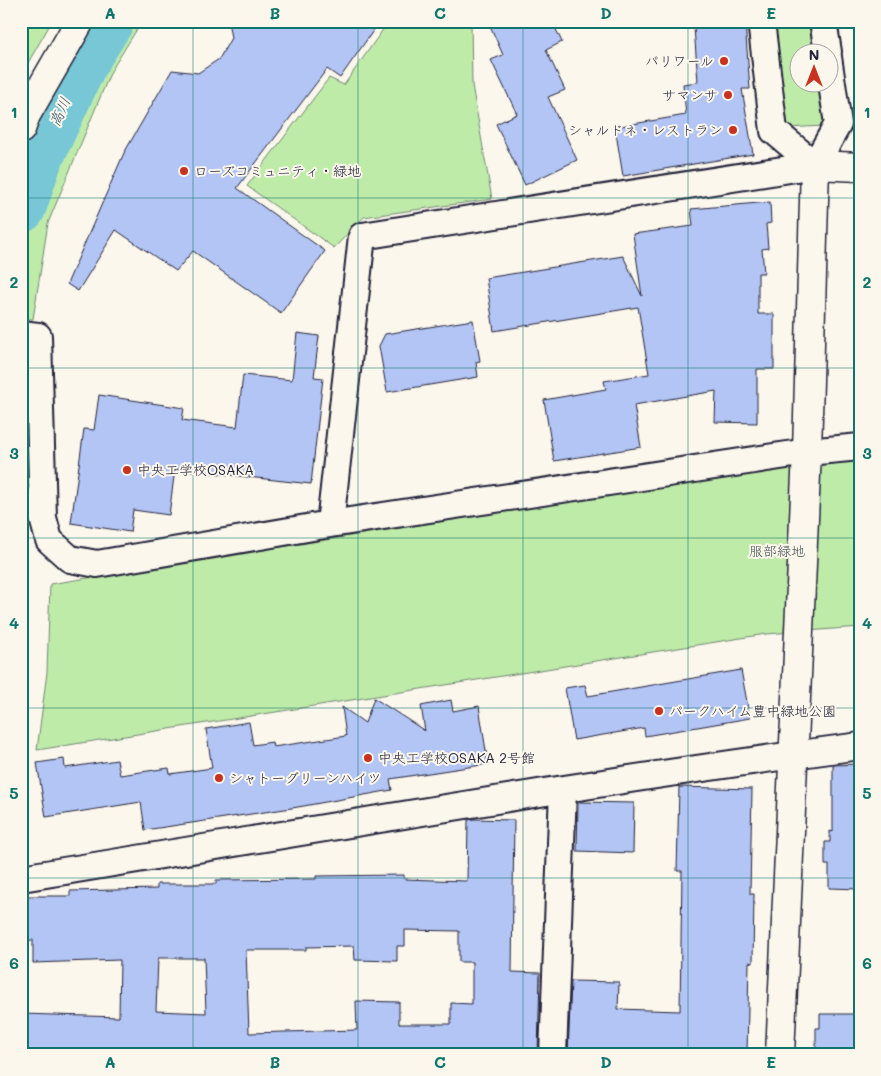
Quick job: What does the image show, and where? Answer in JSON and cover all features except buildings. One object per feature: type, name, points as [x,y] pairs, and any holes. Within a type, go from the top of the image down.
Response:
[{"type":"street","points":[[21,129],[26,115],[80,21]]},
{"type":"street","points":[[761,21],[774,131],[815,166]]},
{"type":"street","points":[[824,21],[827,42]]},
{"type":"street","points":[[780,1055],[807,452],[815,166],[838,124],[833,92]]},
{"type":"street","points":[[330,524],[362,236],[815,166],[860,167]]},
{"type":"street","points":[[21,334],[38,336],[44,518],[49,540],[70,559],[97,564],[330,524],[807,452],[860,447]]},
{"type":"street","points":[[21,878],[563,790],[794,754],[860,746]]},
{"type":"street","points":[[553,1055],[563,790]]},
{"type":"green space","points":[[21,21],[52,21],[21,75]]},
{"type":"green space","points":[[118,21],[142,21],[111,71],[48,223],[33,319],[21,319],[21,251],[25,225],[44,165],[92,63]]},
{"type":"green space","points":[[389,21],[471,21],[472,85],[492,199],[364,217],[334,248],[247,186],[329,78],[344,85]]},
{"type":"green space","points":[[775,21],[811,21],[814,42],[788,42],[788,92],[820,92],[824,126],[787,128]]},
{"type":"green space","name":"服部緑地","points":[[860,460],[860,627],[766,634],[37,750],[47,672],[50,584],[763,470]]},
{"type":"waterway","name":"高川","points":[[21,208],[37,161],[83,62],[109,21]]},
{"type":"place","name":"パリワール","points":[[724,61]]},
{"type":"place","name":"サマンサ","points":[[728,95]]},
{"type":"place","name":"シャルドネ・レストラン","points":[[733,130]]},
{"type":"place","name":"ローズコミュニティ・緑地","points":[[184,171]]},
{"type":"place","name":"中央工学校OSAKA","points":[[127,470]]},
{"type":"place","name":"パークハイム豊中緑地公園","points":[[659,711]]},
{"type":"place","name":"中央工学校OSAKA 2号館","points":[[368,758]]},
{"type":"place","name":"シャトーグリーンハイツ","points":[[219,778]]}]
